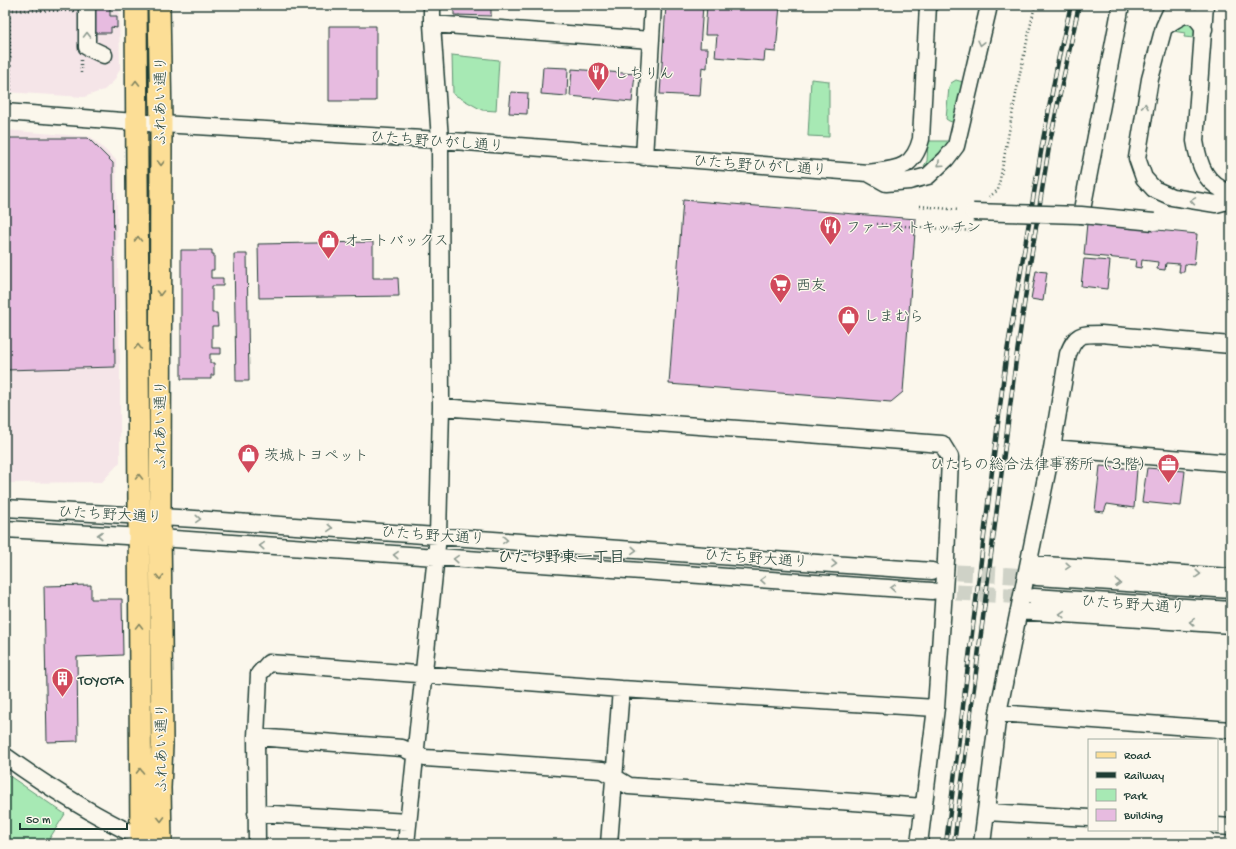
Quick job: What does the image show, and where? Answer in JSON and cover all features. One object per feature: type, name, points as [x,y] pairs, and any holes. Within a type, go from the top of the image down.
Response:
[{"type":"main road","name":"ふれあい通り","points":[[136,5],[136,122],[149,517],[160,538],[162,737],[160,788],[161,844]]},
{"type":"main road","name":"ふれあい通り","points":[[141,841],[139,537],[149,517],[161,124],[159,5]]},
{"type":"street","points":[[406,844],[438,536],[441,407],[440,140],[432,5]]},
{"type":"street","points":[[644,157],[652,5]]},
{"type":"street","points":[[868,173],[905,166],[914,158],[918,150],[921,139],[928,5]]},
{"type":"street","points":[[868,173],[886,183],[909,181],[928,176],[946,159],[956,146],[988,5]]},
{"type":"street","points":[[1081,215],[1121,5]]},
{"type":"street","points":[[1176,5],[1164,27],[1150,78],[1136,158],[1144,178],[1154,189],[1172,197],[1216,204],[1231,200]]},
{"type":"street","points":[[1205,5],[1196,142],[1199,161],[1208,178],[1222,190],[1231,193]]},
{"type":"street","points":[[84,8],[87,47],[104,55]]},
{"type":"street","points":[[1164,27],[1184,14],[1191,15],[1196,18],[1204,30]]},
{"type":"street","points":[[432,24],[651,40]]},
{"type":"street","name":"ひたち野ひがし通り","points":[[5,112],[161,124],[440,140],[644,157],[868,173]]},
{"type":"street","points":[[973,212],[1081,215],[1154,222]]},
{"type":"street","points":[[982,844],[998,713],[1019,612],[1033,571],[1068,354],[1074,340],[1086,334],[1101,334],[1231,345]]},
{"type":"street","points":[[441,407],[942,444],[950,458],[946,560],[936,708],[919,844]]},
{"type":"street","points":[[1052,448],[1231,463]]},
{"type":"street","name":"ひたち野大通り","points":[[5,508],[438,536],[932,571]]},
{"type":"street","name":"ひたち野大通り","points":[[5,529],[160,538],[932,591]]},
{"type":"street","points":[[1033,571],[1231,576]]},
{"type":"street","name":"ひたち野大通り","points":[[1033,571],[1231,590]]},
{"type":"street","name":"ひたち野大通り","points":[[1034,597],[1231,610]]},
{"type":"street","points":[[1019,612],[1231,625]]},
{"type":"street","points":[[256,844],[256,737],[259,674],[269,663],[621,689],[936,708]]},
{"type":"street","points":[[610,844],[621,689]]},
{"type":"street","points":[[998,713],[1231,730]]},
{"type":"street","points":[[256,737],[402,748],[416,752],[425,758],[602,770],[629,786],[924,807]]},
{"type":"street","points":[[5,756],[43,783],[141,841]]},
{"type":"street","points":[[987,812],[1088,818]]},
{"type":"street","points":[[256,813],[408,822]]},
{"type":"street","points":[[1218,826],[1231,827]]},
{"type":"path","points":[[9,5],[11,97]]},
{"type":"path","points":[[877,224],[972,231],[973,212],[976,207],[998,190],[1020,73],[1035,5]]},
{"type":"path","points":[[10,10],[84,8]]},
{"type":"path","points":[[81,58],[81,74]]},
{"type":"path","points":[[920,206],[973,212]]},
{"type":"shaded area","points":[[5,5],[119,5],[120,69],[114,81],[104,90],[84,97],[5,92]]},
{"type":"shaded area","points":[[5,130],[91,137],[116,160],[120,462],[102,482],[5,483]]},
{"type":"green space","points":[[1183,20],[1194,25],[1196,32],[1194,38],[1184,37],[1185,33],[1173,31],[1176,25]]},
{"type":"green space","points":[[452,55],[499,60],[496,111],[482,110],[453,94]]},
{"type":"green space","points":[[811,79],[829,81],[829,137],[808,136]]},
{"type":"green space","points":[[956,80],[963,82],[965,86],[955,123],[946,119],[949,87],[951,83]]},
{"type":"green space","points":[[928,141],[950,141],[948,147],[927,167],[924,166],[927,161]]},
{"type":"green space","points":[[5,773],[65,814],[46,844],[5,844]]},
{"type":"building","points":[[93,5],[110,5],[110,16],[117,16],[117,28],[111,27],[111,33],[93,33]]},
{"type":"building","points":[[241,5],[293,5],[291,7],[241,8]]},
{"type":"building","points":[[454,5],[491,5],[491,16],[454,15]]},
{"type":"building","points":[[666,5],[703,5],[700,48],[708,48],[707,68],[702,67],[700,96],[660,94]]},
{"type":"building","points":[[707,5],[780,5],[776,52],[765,51],[764,61],[715,57],[717,35],[705,35]]},
{"type":"building","points":[[329,26],[376,26],[376,101],[329,101]]},
{"type":"building","points":[[543,67],[568,68],[567,96],[541,94]]},
{"type":"building","points":[[572,69],[635,74],[632,102],[570,96]]},
{"type":"building","points":[[511,92],[528,93],[527,114],[509,113]]},
{"type":"building","points":[[5,138],[88,138],[113,163],[115,367],[5,370]]},
{"type":"building","points":[[683,200],[916,219],[903,392],[891,402],[669,384]]},
{"type":"building","points":[[1087,223],[1197,234],[1194,265],[1185,264],[1184,272],[1179,272],[1180,264],[1166,263],[1165,270],[1157,269],[1158,262],[1142,260],[1141,268],[1135,267],[1136,260],[1084,255]]},
{"type":"building","points":[[373,242],[373,278],[398,278],[399,296],[259,298],[258,244]]},
{"type":"building","points":[[181,250],[212,250],[212,254],[214,254],[214,270],[211,270],[211,278],[223,278],[223,286],[212,286],[212,313],[217,313],[218,326],[212,326],[212,348],[221,348],[221,354],[210,354],[210,363],[214,363],[214,375],[211,375],[211,379],[181,379]]},
{"type":"building","points":[[234,254],[247,254],[249,381],[236,381]]},
{"type":"building","points":[[1084,259],[1110,261],[1107,289],[1081,286]]},
{"type":"building","points":[[1036,271],[1047,272],[1043,301],[1031,299]]},
{"type":"building","points":[[1100,466],[1137,469],[1134,508],[1107,504],[1104,512],[1095,511]]},
{"type":"building","points":[[1147,468],[1185,471],[1181,506],[1142,502]]},
{"type":"building","name":"TOYOTA","points":[[91,585],[91,599],[122,599],[123,655],[77,657],[78,741],[47,742],[44,586]]},
{"type":"tunnel","points":[[932,571],[1037,577]]},
{"type":"tunnel","points":[[932,591],[1034,597]]},
{"type":"railway","points":[[946,844],[1006,358],[1043,140],[1059,56],[1071,5]]},
{"type":"railway","points":[[954,844],[1016,360],[1030,264],[1050,141],[1079,5]]},
{"type":"place","name":"しちりん","points":[[598,92]]},
{"type":"place","name":"ファーストキッチン","points":[[830,246]]},
{"type":"place","name":"オートバックス","points":[[328,260]]},
{"type":"place","name":"西友","points":[[780,304]]},
{"type":"place","name":"しまむら","points":[[849,336]]},
{"type":"place","name":"茨城トヨペット","points":[[248,474]]},
{"type":"place","name":"ひたちの総合法律事務所（３階）","points":[[1169,484]]},
{"type":"place","name":"TOYOTA","points":[[62,698]]},
{"type":"district","name":"ひたち野東一丁目","points":[[561,556]]}]
